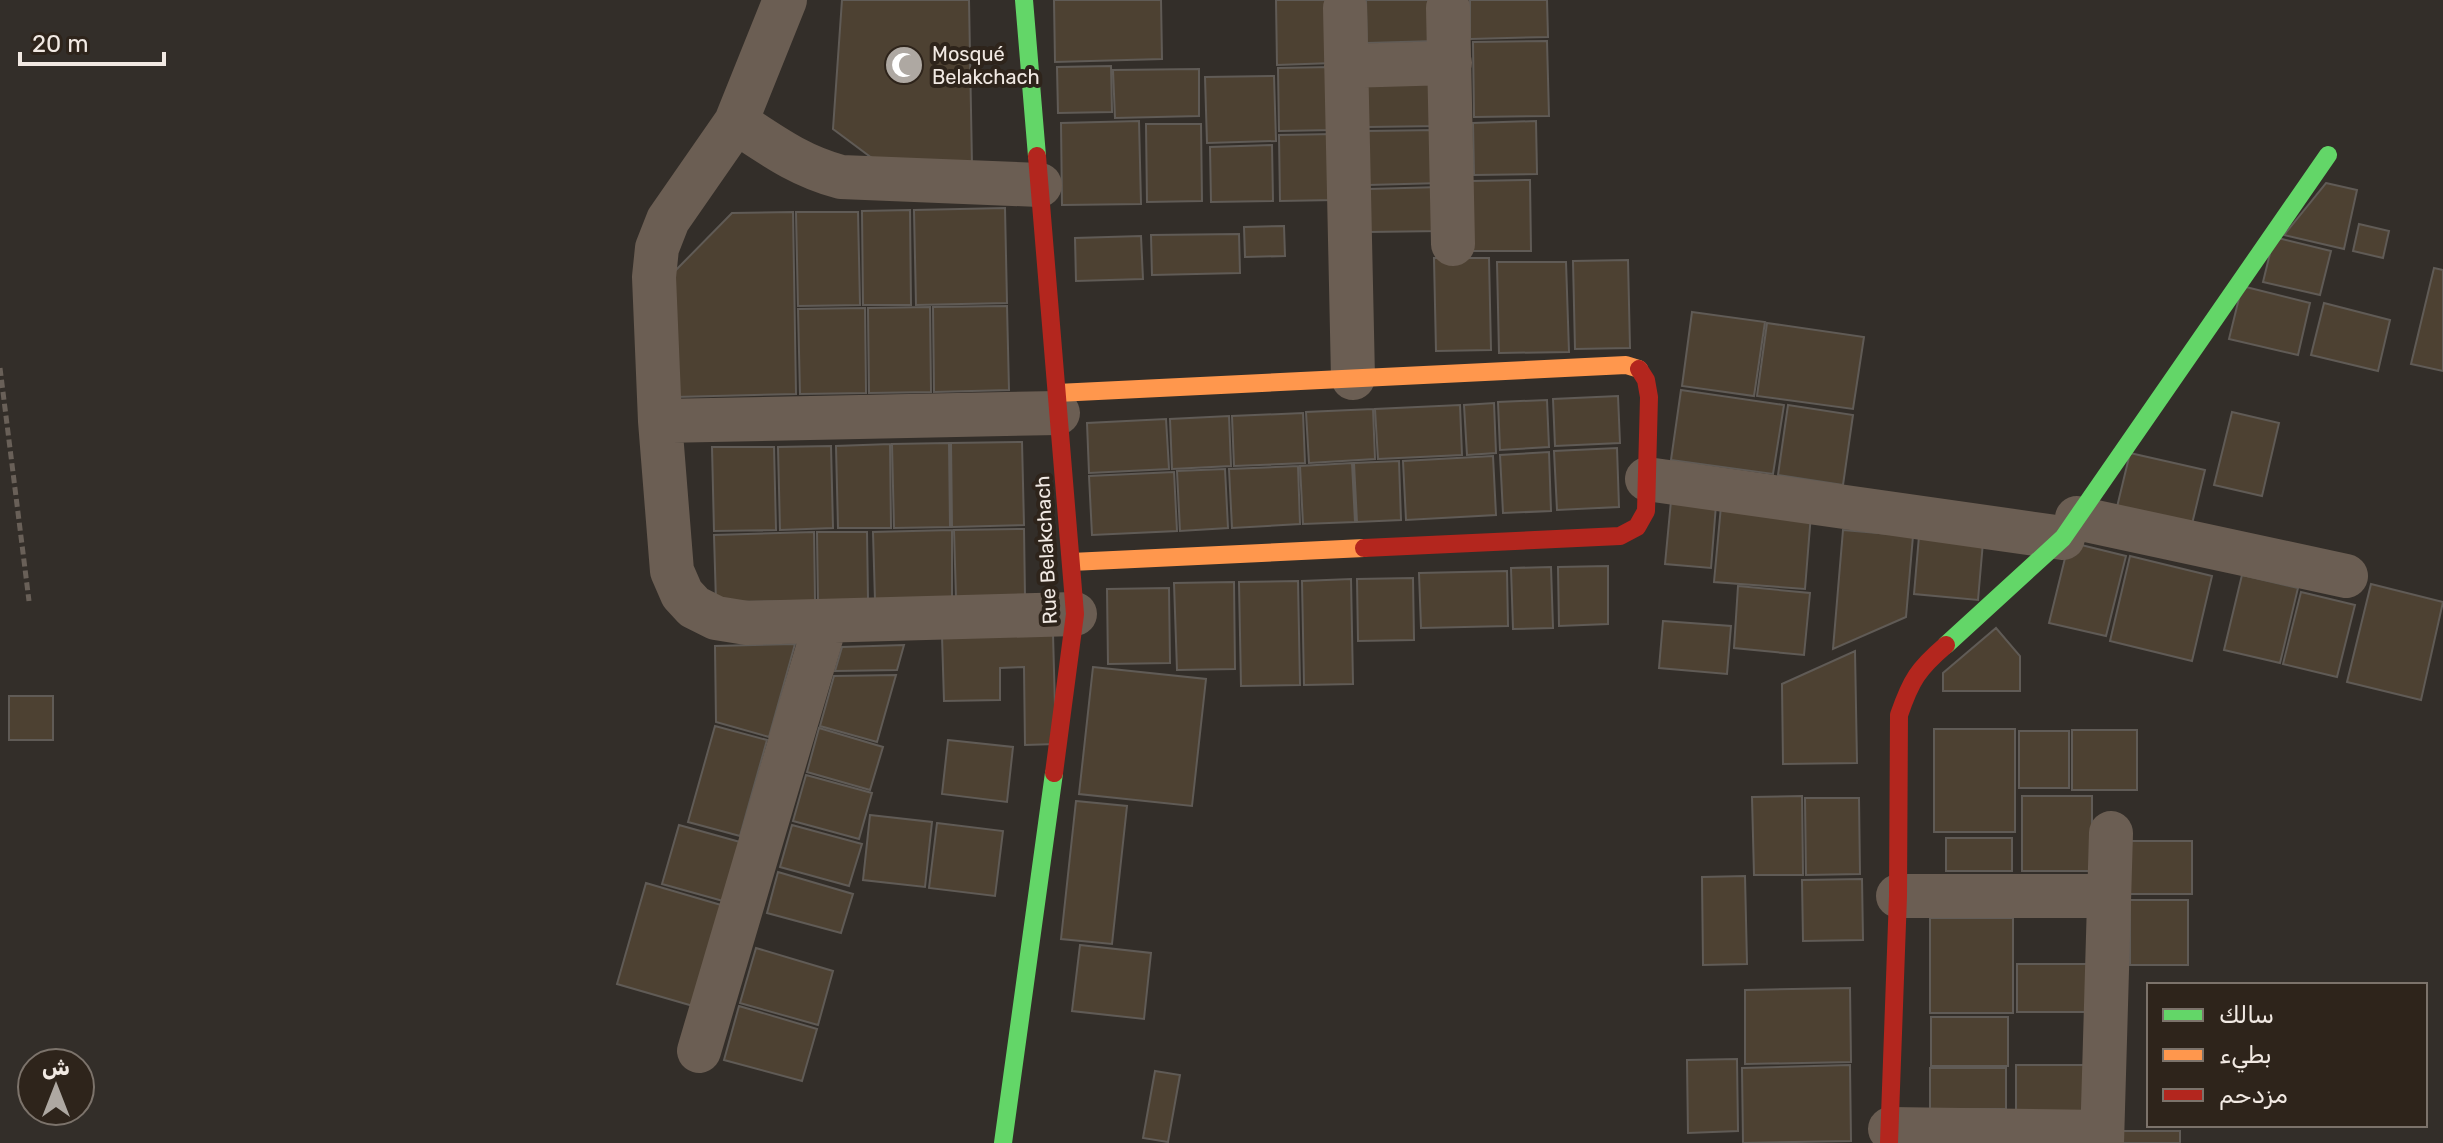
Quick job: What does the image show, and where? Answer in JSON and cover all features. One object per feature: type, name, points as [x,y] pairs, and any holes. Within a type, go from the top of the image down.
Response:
[{"type":"street","points":[[785,0],[736,122],[668,220],[657,248],[654,277],[660,421],[672,571],[682,594],[694,607],[716,618],[747,623],[1075,614]]},
{"type":"street","name":"Rue Belakchach","points":[[1003,1143],[1075,614],[1024,0]]},
{"type":"street","points":[[1345,8],[1353,378]]},
{"type":"street","points":[[1448,8],[1453,244]]},
{"type":"street","points":[[1346,66],[1450,63]]},
{"type":"street","points":[[736,122],[802,164],[841,177],[1040,185]]},
{"type":"street","points":[[2111,833],[2102,1137],[1890,1136],[1898,896],[1899,715],[1908,688],[1921,667],[2070,528],[2328,155]]},
{"type":"street","points":[[660,421],[1058,403],[1353,378],[1626,365],[1638,368],[1646,380],[1649,397],[1646,511],[1635,531],[1620,536],[1071,562]]},
{"type":"street","points":[[1647,479],[2070,528],[2346,576]]},
{"type":"street","points":[[699,1051],[826,621]]},
{"type":"street","points":[[1898,896],[2109,896]]},
{"type":"path","points":[[0,368],[29,601]]},
{"type":"building","name":"Mosqué Belakchach","points":[[842,0],[969,0],[972,166],[884,167],[833,129]]},
{"type":"building","points":[[1054,0],[1161,0],[1162,59],[1055,62]]},
{"type":"building","points":[[1276,0],[1331,0],[1333,63],[1277,65]]},
{"type":"building","points":[[1366,0],[1435,0],[1436,41],[1367,43]]},
{"type":"building","points":[[1470,0],[1547,0],[1548,37],[1470,39]]},
{"type":"building","points":[[1547,41],[1549,116],[1474,117],[1473,42]]},
{"type":"building","points":[[1111,66],[1112,112],[1058,113],[1057,67]]},
{"type":"building","points":[[1332,67],[1333,130],[1279,131],[1278,68]]},
{"type":"building","points":[[1199,69],[1199,116],[1115,118],[1113,70]]},
{"type":"building","points":[[1274,76],[1276,141],[1207,143],[1205,77]]},
{"type":"building","points":[[1438,76],[1439,126],[1367,127],[1366,77]]},
{"type":"building","points":[[1139,121],[1141,204],[1062,205],[1061,123]]},
{"type":"building","points":[[1536,121],[1537,174],[1474,175],[1473,123]]},
{"type":"building","points":[[1146,124],[1201,124],[1202,201],[1147,202]]},
{"type":"building","points":[[1439,130],[1441,183],[1368,185],[1366,131]]},
{"type":"building","points":[[1334,134],[1335,200],[1280,201],[1279,135]]},
{"type":"building","points":[[1272,145],[1273,201],[1211,202],[1210,147]]},
{"type":"building","points":[[1530,180],[1531,251],[1473,251],[1472,181]]},
{"type":"building","points":[[2326,183],[2357,190],[2344,249],[2284,235]]},
{"type":"building","points":[[1441,187],[1441,231],[1369,232],[1368,189]]},
{"type":"building","points":[[1005,208],[1007,303],[916,305],[914,210]]},
{"type":"building","points":[[910,210],[911,305],[863,305],[862,211]]},
{"type":"building","points":[[793,212],[796,394],[675,397],[672,274],[732,213]]},
{"type":"building","points":[[796,212],[858,212],[860,305],[798,306]]},
{"type":"building","points":[[2359,224],[2389,231],[2383,258],[2353,251]]},
{"type":"building","points":[[1284,226],[1285,256],[1245,257],[1244,227]]},
{"type":"building","points":[[1239,234],[1240,273],[1152,275],[1151,235]]},
{"type":"building","points":[[1141,236],[1143,279],[1076,281],[1075,238]]},
{"type":"building","points":[[2274,237],[2331,251],[2320,295],[2263,282]]},
{"type":"building","points":[[1434,258],[1489,258],[1491,350],[1436,351]]},
{"type":"building","points":[[1628,260],[1630,348],[1575,349],[1573,261]]},
{"type":"building","points":[[1497,262],[1566,262],[1569,352],[1499,353]]},
{"type":"building","points":[[2434,268],[2443,270],[2443,371],[2411,364]]},
{"type":"building","points":[[2242,286],[2310,303],[2298,355],[2229,339]]},
{"type":"building","points":[[2324,303],[2390,320],[2378,371],[2311,355]]},
{"type":"building","points":[[1007,306],[1009,390],[934,392],[933,307]]},
{"type":"building","points":[[930,307],[931,392],[869,393],[868,308]]},
{"type":"building","points":[[865,308],[866,393],[800,394],[798,309]]},
{"type":"building","points":[[1692,312],[1765,322],[1754,396],[1682,386]]},
{"type":"building","points":[[1767,323],[1864,337],[1853,409],[1757,396]]},
{"type":"building","points":[[1681,390],[1784,405],[1773,474],[1671,460]]},
{"type":"building","points":[[1618,396],[1620,443],[1555,446],[1553,399]]},
{"type":"building","points":[[1547,400],[1549,447],[1500,450],[1498,402]]},
{"type":"building","points":[[1494,403],[1496,453],[1467,455],[1464,405]]},
{"type":"building","points":[[1460,405],[1462,455],[1378,459],[1375,409]]},
{"type":"building","points":[[1788,405],[1853,415],[1843,485],[1778,475]]},
{"type":"building","points":[[1373,409],[1375,459],[1309,463],[1306,412]]},
{"type":"building","points":[[2232,412],[2279,423],[2262,496],[2214,485]]},
{"type":"building","points":[[1303,413],[1305,463],[1234,466],[1232,416]]},
{"type":"building","points":[[1229,416],[1231,466],[1172,469],[1170,419]]},
{"type":"building","points":[[1166,419],[1169,469],[1089,473],[1087,423]]},
{"type":"building","points":[[1022,442],[1024,525],[952,527],[951,443]]},
{"type":"building","points":[[949,443],[950,527],[894,528],[892,444]]},
{"type":"building","points":[[890,444],[891,528],[838,528],[836,446]]},
{"type":"building","points":[[831,446],[833,528],[780,530],[778,447]]},
{"type":"building","points":[[712,447],[774,447],[776,530],[714,531]]},
{"type":"building","points":[[1617,448],[1619,507],[1557,510],[1554,451]]},
{"type":"building","points":[[1549,452],[1551,511],[1503,513],[1500,455]]},
{"type":"building","points":[[2130,453],[2205,470],[2192,524],[2117,507]]},
{"type":"building","points":[[1493,456],[1496,515],[1406,520],[1403,461]]},
{"type":"building","points":[[1399,461],[1401,520],[1357,522],[1354,463]]},
{"type":"building","points":[[1352,463],[1355,522],[1303,524],[1300,466]]},
{"type":"building","points":[[1298,466],[1300,524],[1232,528],[1229,469]]},
{"type":"building","points":[[1225,469],[1228,528],[1180,531],[1177,471]]},
{"type":"building","points":[[1174,472],[1177,531],[1092,535],[1089,476]]},
{"type":"building","points":[[1671,501],[1716,505],[1711,568],[1665,564]]},
{"type":"building","points":[[1721,506],[1811,514],[1805,589],[1714,582]]},
{"type":"building","points":[[1024,529],[1025,597],[956,598],[954,530]]},
{"type":"building","points":[[952,530],[952,598],[875,600],[873,532]]},
{"type":"building","points":[[1843,530],[1913,536],[1906,617],[1833,649]]},
{"type":"building","points":[[814,532],[815,601],[716,602],[714,535]]},
{"type":"building","points":[[817,532],[867,532],[868,600],[818,601]]},
{"type":"building","points":[[1919,536],[1983,542],[1978,600],[1914,594]]},
{"type":"building","points":[[2069,542],[2126,556],[2106,636],[2049,623]]},
{"type":"building","points":[[2130,556],[2212,576],[2192,661],[2110,641]]},
{"type":"building","points":[[1608,566],[1608,624],[1559,626],[1558,567]]},
{"type":"building","points":[[1551,567],[1553,628],[1513,629],[1511,568]]},
{"type":"building","points":[[1507,571],[1508,626],[1421,628],[1419,573]]},
{"type":"building","points":[[2242,575],[2298,588],[2280,663],[2224,650]]},
{"type":"building","points":[[1413,578],[1414,640],[1358,641],[1357,579]]},
{"type":"building","points":[[1351,579],[1353,684],[1304,685],[1302,581]]},
{"type":"building","points":[[1298,581],[1300,685],[1241,686],[1239,582]]},
{"type":"building","points":[[1234,582],[1235,669],[1177,670],[1174,583]]},
{"type":"building","points":[[2371,584],[2443,602],[2421,700],[2347,682]]},
{"type":"building","points":[[1738,586],[1810,593],[1804,655],[1734,648]]},
{"type":"building","points":[[1169,588],[1170,663],[1108,664],[1107,589]]},
{"type":"building","points":[[2301,592],[2355,605],[2337,677],[2283,664]]},
{"type":"building","points":[[1663,621],[1731,626],[1727,674],[1659,668]]},
{"type":"building","points":[[1996,628],[2020,656],[2020,691],[1943,691],[1943,673]]},
{"type":"building","points":[[1053,634],[1056,744],[1025,745],[1024,667],[1000,668],[1000,700],[944,701],[942,636]]},
{"type":"building","points":[[795,644],[769,737],[716,722],[715,646]]},
{"type":"building","points":[[904,645],[897,670],[835,671],[842,647]]},
{"type":"building","points":[[1855,651],[1857,763],[1783,764],[1782,684]]},
{"type":"building","points":[[1093,667],[1206,679],[1192,806],[1079,794]]},
{"type":"building","points":[[896,675],[877,742],[820,726],[834,676]]},
{"type":"building","points":[[9,696],[53,696],[53,740],[9,740]]},
{"type":"building","points":[[715,726],[767,740],[740,836],[688,822]]},
{"type":"building","points":[[819,728],[883,747],[870,790],[807,772]]},
{"type":"building","points":[[1934,729],[2015,729],[2015,832],[1934,832]]},
{"type":"building","points":[[2072,730],[2137,730],[2137,790],[2072,790]]},
{"type":"building","points":[[2019,731],[2069,731],[2069,788],[2019,788]]},
{"type":"building","points":[[948,740],[1013,747],[1007,802],[942,794]]},
{"type":"building","points":[[806,775],[872,793],[859,839],[793,821]]},
{"type":"building","points":[[1802,796],[1803,875],[1754,875],[1752,797]]},
{"type":"building","points":[[2022,796],[2092,796],[2092,871],[2022,871]]},
{"type":"building","points":[[1805,798],[1859,798],[1860,874],[1806,875]]},
{"type":"building","points":[[1076,801],[1127,806],[1112,944],[1061,939]]},
{"type":"building","points":[[870,815],[932,822],[925,887],[863,880]]},
{"type":"building","points":[[937,823],[1003,831],[995,896],[929,888]]},
{"type":"building","points":[[679,825],[740,842],[723,901],[662,884]]},
{"type":"building","points":[[792,825],[862,844],[849,886],[780,867]]},
{"type":"building","points":[[1946,838],[2012,838],[2012,871],[1946,871]]},
{"type":"building","points":[[2130,841],[2192,841],[2192,894],[2130,894]]},
{"type":"building","points":[[778,872],[853,894],[841,933],[767,913]]},
{"type":"building","points":[[1745,876],[1747,964],[1703,965],[1702,877]]},
{"type":"building","points":[[1862,879],[1863,940],[1803,941],[1802,880]]},
{"type":"building","points":[[646,883],[721,905],[693,1006],[617,984]]},
{"type":"building","points":[[2130,900],[2188,900],[2188,965],[2130,965]]},
{"type":"building","points":[[1930,918],[2013,918],[2013,1013],[1930,1013]]},
{"type":"building","points":[[1080,945],[1151,953],[1144,1019],[1072,1011]]},
{"type":"building","points":[[756,948],[833,971],[818,1025],[740,1003]]},
{"type":"building","points":[[2017,964],[2089,964],[2089,1012],[2017,1012]]},
{"type":"building","points":[[1850,988],[1851,1062],[1745,1064],[1745,990]]},
{"type":"building","points":[[739,1006],[817,1029],[802,1081],[724,1060]]},
{"type":"building","points":[[1931,1017],[2008,1017],[2008,1066],[1931,1066]]},
{"type":"building","points":[[1737,1059],[1738,1131],[1688,1133],[1687,1060]]},
{"type":"building","points":[[1850,1065],[1851,1141],[1743,1143],[1742,1068]]},
{"type":"building","points":[[2016,1065],[2091,1065],[2091,1114],[2016,1114]]},
{"type":"building","points":[[1930,1068],[2006,1068],[2006,1109],[1930,1109]]},
{"type":"building","points":[[1155,1071],[1180,1075],[1168,1142],[1143,1138]]},
{"type":"building","points":[[2119,1131],[2180,1131],[2180,1143],[2119,1143]]},
{"type":"traffic: fast","points":[[1024,0],[1037,156]]},
{"type":"traffic: fast","points":[[1946,645],[2063,538],[2328,155]]},
{"type":"traffic: fast","points":[[1003,1143],[1054,773]]},
{"type":"traffic: slow","points":[[1057,393],[1626,365],[1639,369]]},
{"type":"traffic: slow","points":[[1071,562],[1364,548]]},
{"type":"traffic: jam","points":[[1037,156],[1075,614],[1054,773]]},
{"type":"traffic: jam","points":[[1364,548],[1620,536],[1637,527],[1646,511],[1649,397],[1646,380],[1639,369]]},
{"type":"traffic: jam","points":[[1889,1143],[1898,896],[1899,715],[1916,676],[1946,645]]},
{"type":"place","name":"Mosqué Belakchach","points":[[904,65]]}]
